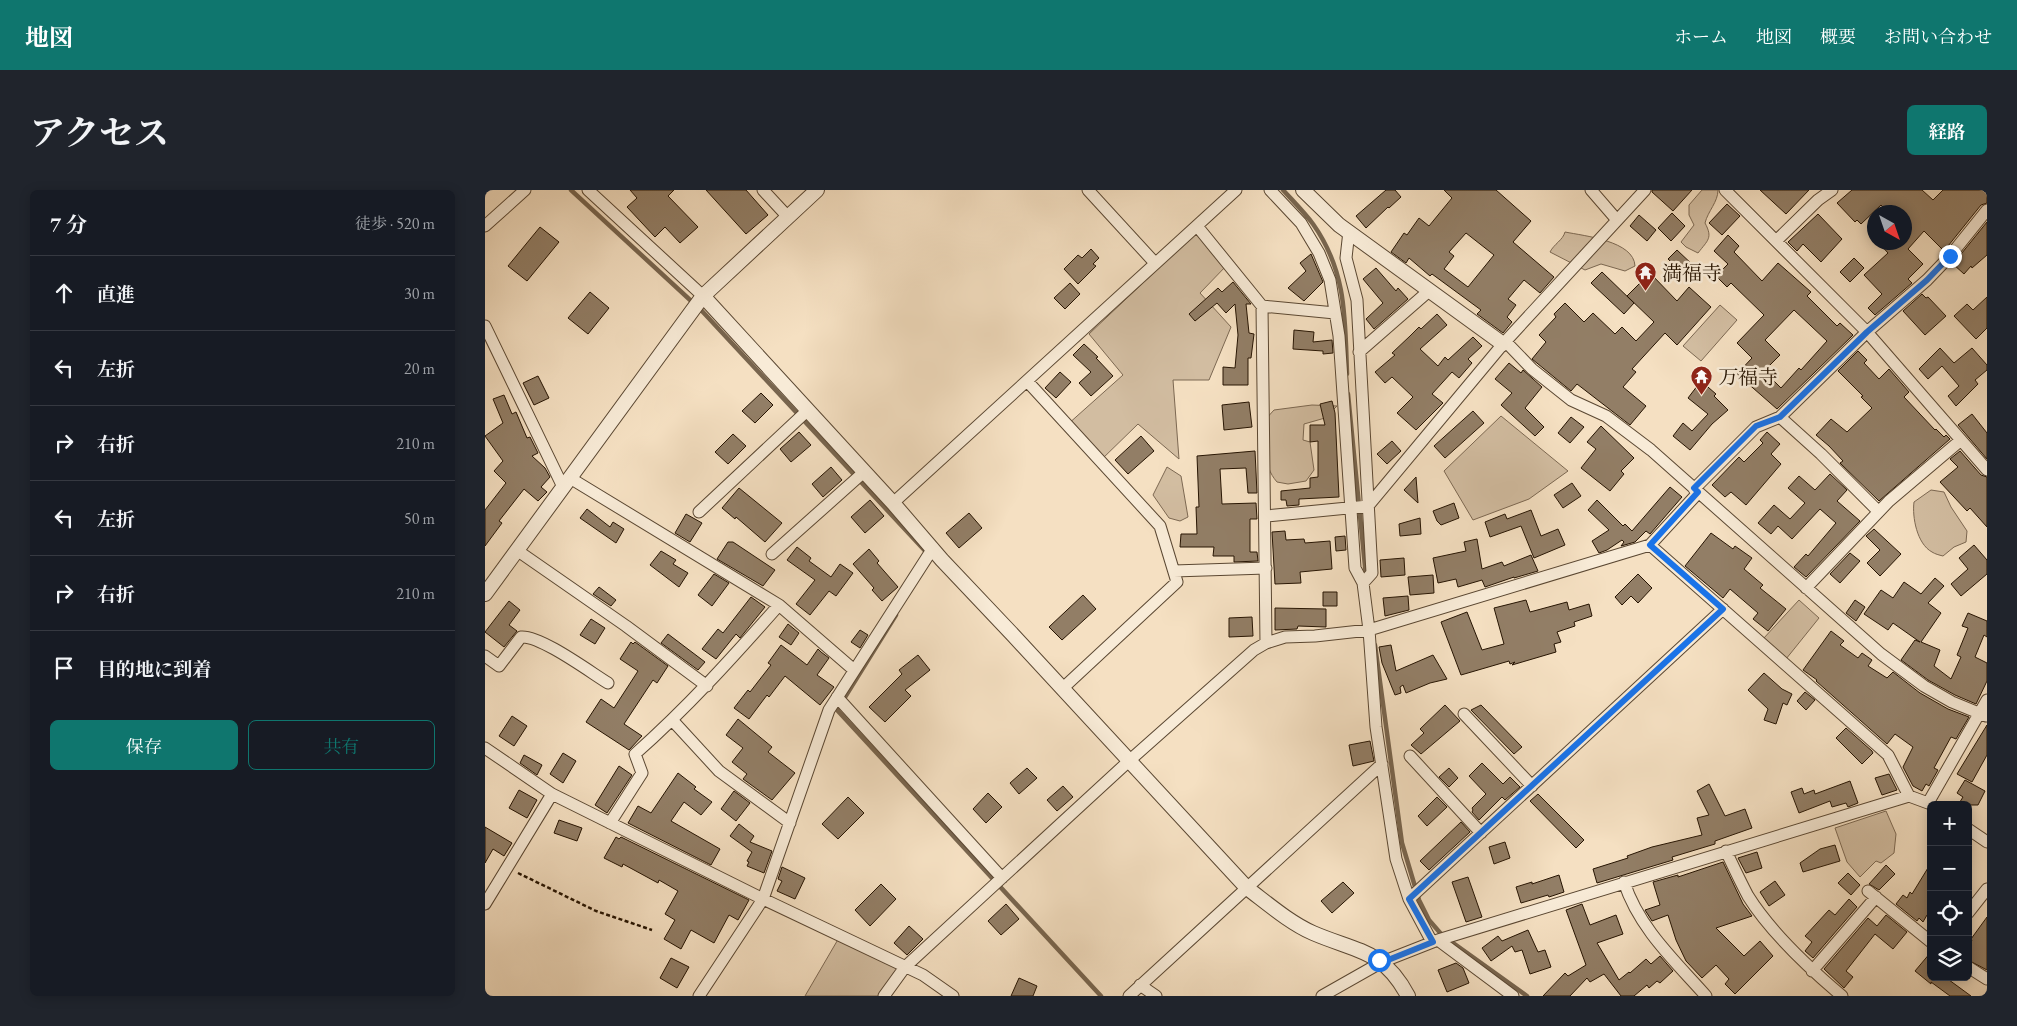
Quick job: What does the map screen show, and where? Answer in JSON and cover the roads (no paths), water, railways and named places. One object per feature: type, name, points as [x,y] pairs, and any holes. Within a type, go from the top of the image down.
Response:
[{"type":"street","points":[[485,226],[525,190]]},
{"type":"street","points":[[587,190],[703,296],[933,548],[941,560],[1063,688],[1247,888],[1273,908],[1312,933],[1370,954],[1383,962],[1401,981],[1408,996]]},
{"type":"street","points":[[763,190],[788,217]]},
{"type":"street","points":[[485,594],[703,296],[817,190]]},
{"type":"street","points":[[1088,190],[1155,263]]},
{"type":"street","points":[[893,504],[1236,190]]},
{"type":"street","points":[[1270,190],[1301,223],[1319,253],[1330,280],[1339,336],[1355,568],[1363,583],[1382,764],[1397,859],[1409,899],[1435,941],[1513,996]]},
{"type":"street","points":[[1303,190],[1317,205],[1349,231],[1505,343],[1532,369],[1571,400],[1606,416],[1651,450],[1881,654],[1924,686],[1953,702],[1984,714]]},
{"type":"street","points":[[1591,190],[1617,220]]},
{"type":"street","points":[[1266,516],[1368,506],[1505,343],[1645,190]]},
{"type":"street","points":[[1725,190],[1867,332],[1987,470]]},
{"type":"street","points":[[1777,240],[1818,200],[1832,190]]},
{"type":"street","points":[[884,996],[905,967],[1129,760],[1254,650],[1266,643],[1285,637],[1369,630],[1650,545],[1696,490],[1756,426],[1780,417],[1867,332],[1927,280],[1950,256],[1987,210]]},
{"type":"street","points":[[1197,226],[1262,306],[1266,516],[1266,643]]},
{"type":"street","points":[[1349,231],[1346,258],[1357,300],[1372,573],[1363,583]]},
{"type":"street","points":[[1359,352],[1430,290]]},
{"type":"street","points":[[1262,306],[1335,313]]},
{"type":"street","points":[[485,326],[567,483],[779,606],[854,670]]},
{"type":"street","points":[[1027,381],[1160,526],[1177,582],[1063,688]]},
{"type":"street","points":[[699,512],[808,410]]},
{"type":"street","points":[[1780,417],[1821,454],[1878,511]]},
{"type":"street","points":[[1806,588],[1878,511],[1961,440]]},
{"type":"street","points":[[772,554],[864,472]]},
{"type":"street","points":[[1650,545],[1888,755],[1909,796]]},
{"type":"street","points":[[699,996],[763,899],[829,710],[933,548]]},
{"type":"street","points":[[518,551],[626,626],[707,686]]},
{"type":"street","points":[[1173,571],[1266,568]]},
{"type":"street","points":[[611,823],[641,773],[635,754],[673,721],[779,606]]},
{"type":"street","points":[[1409,899],[1723,609]]},
{"type":"street","points":[[485,656],[499,666],[521,637],[528,636],[543,642],[608,683]]},
{"type":"street","points":[[837,697],[1002,878]]},
{"type":"street","points":[[1932,801],[1984,714],[1987,700]]},
{"type":"street","points":[[1463,714],[1532,786]]},
{"type":"street","points":[[673,721],[719,770],[790,823]]},
{"type":"street","points":[[485,748],[552,794],[763,899],[923,975],[953,996]]},
{"type":"street","points":[[1410,756],[1481,833]]},
{"type":"street","points":[[1129,996],[1382,764]]},
{"type":"street","points":[[485,904],[552,794]]},
{"type":"street","points":[[1322,996],[1383,962],[1435,941],[1909,796],[1927,803]]},
{"type":"street","points":[[1972,832],[1987,842]]},
{"type":"street","points":[[1726,851],[1749,896],[1769,924],[1812,971],[1842,996]]},
{"type":"street","points":[[1625,882],[1630,899],[1651,934],[1706,996]]},
{"type":"street","points":[[1972,908],[1987,889]]},
{"type":"street","points":[[1812,971],[1872,894],[1927,939]]},
{"type":"street","points":[[1972,970],[1987,979]]},
{"type":"street","points":[[1141,985],[1156,996]]},
{"type":"waterway","points":[[571,190],[702,311],[927,553]]},
{"type":"waterway","points":[[1283,190],[1313,224],[1332,260],[1342,296],[1346,334],[1347,374]]},
{"type":"waterway","points":[[1348,394],[1366,576]]},
{"type":"waterway","points":[[896,615],[837,710],[1101,996]]},
{"type":"waterway","points":[[1375,645],[1402,843],[1419,900],[1429,920],[1442,935],[1527,996]]},
{"type":"place","name":"満福寺","points":[[1646,292]]},
{"type":"place","name":"万福寺","points":[[1702,396]]}]
